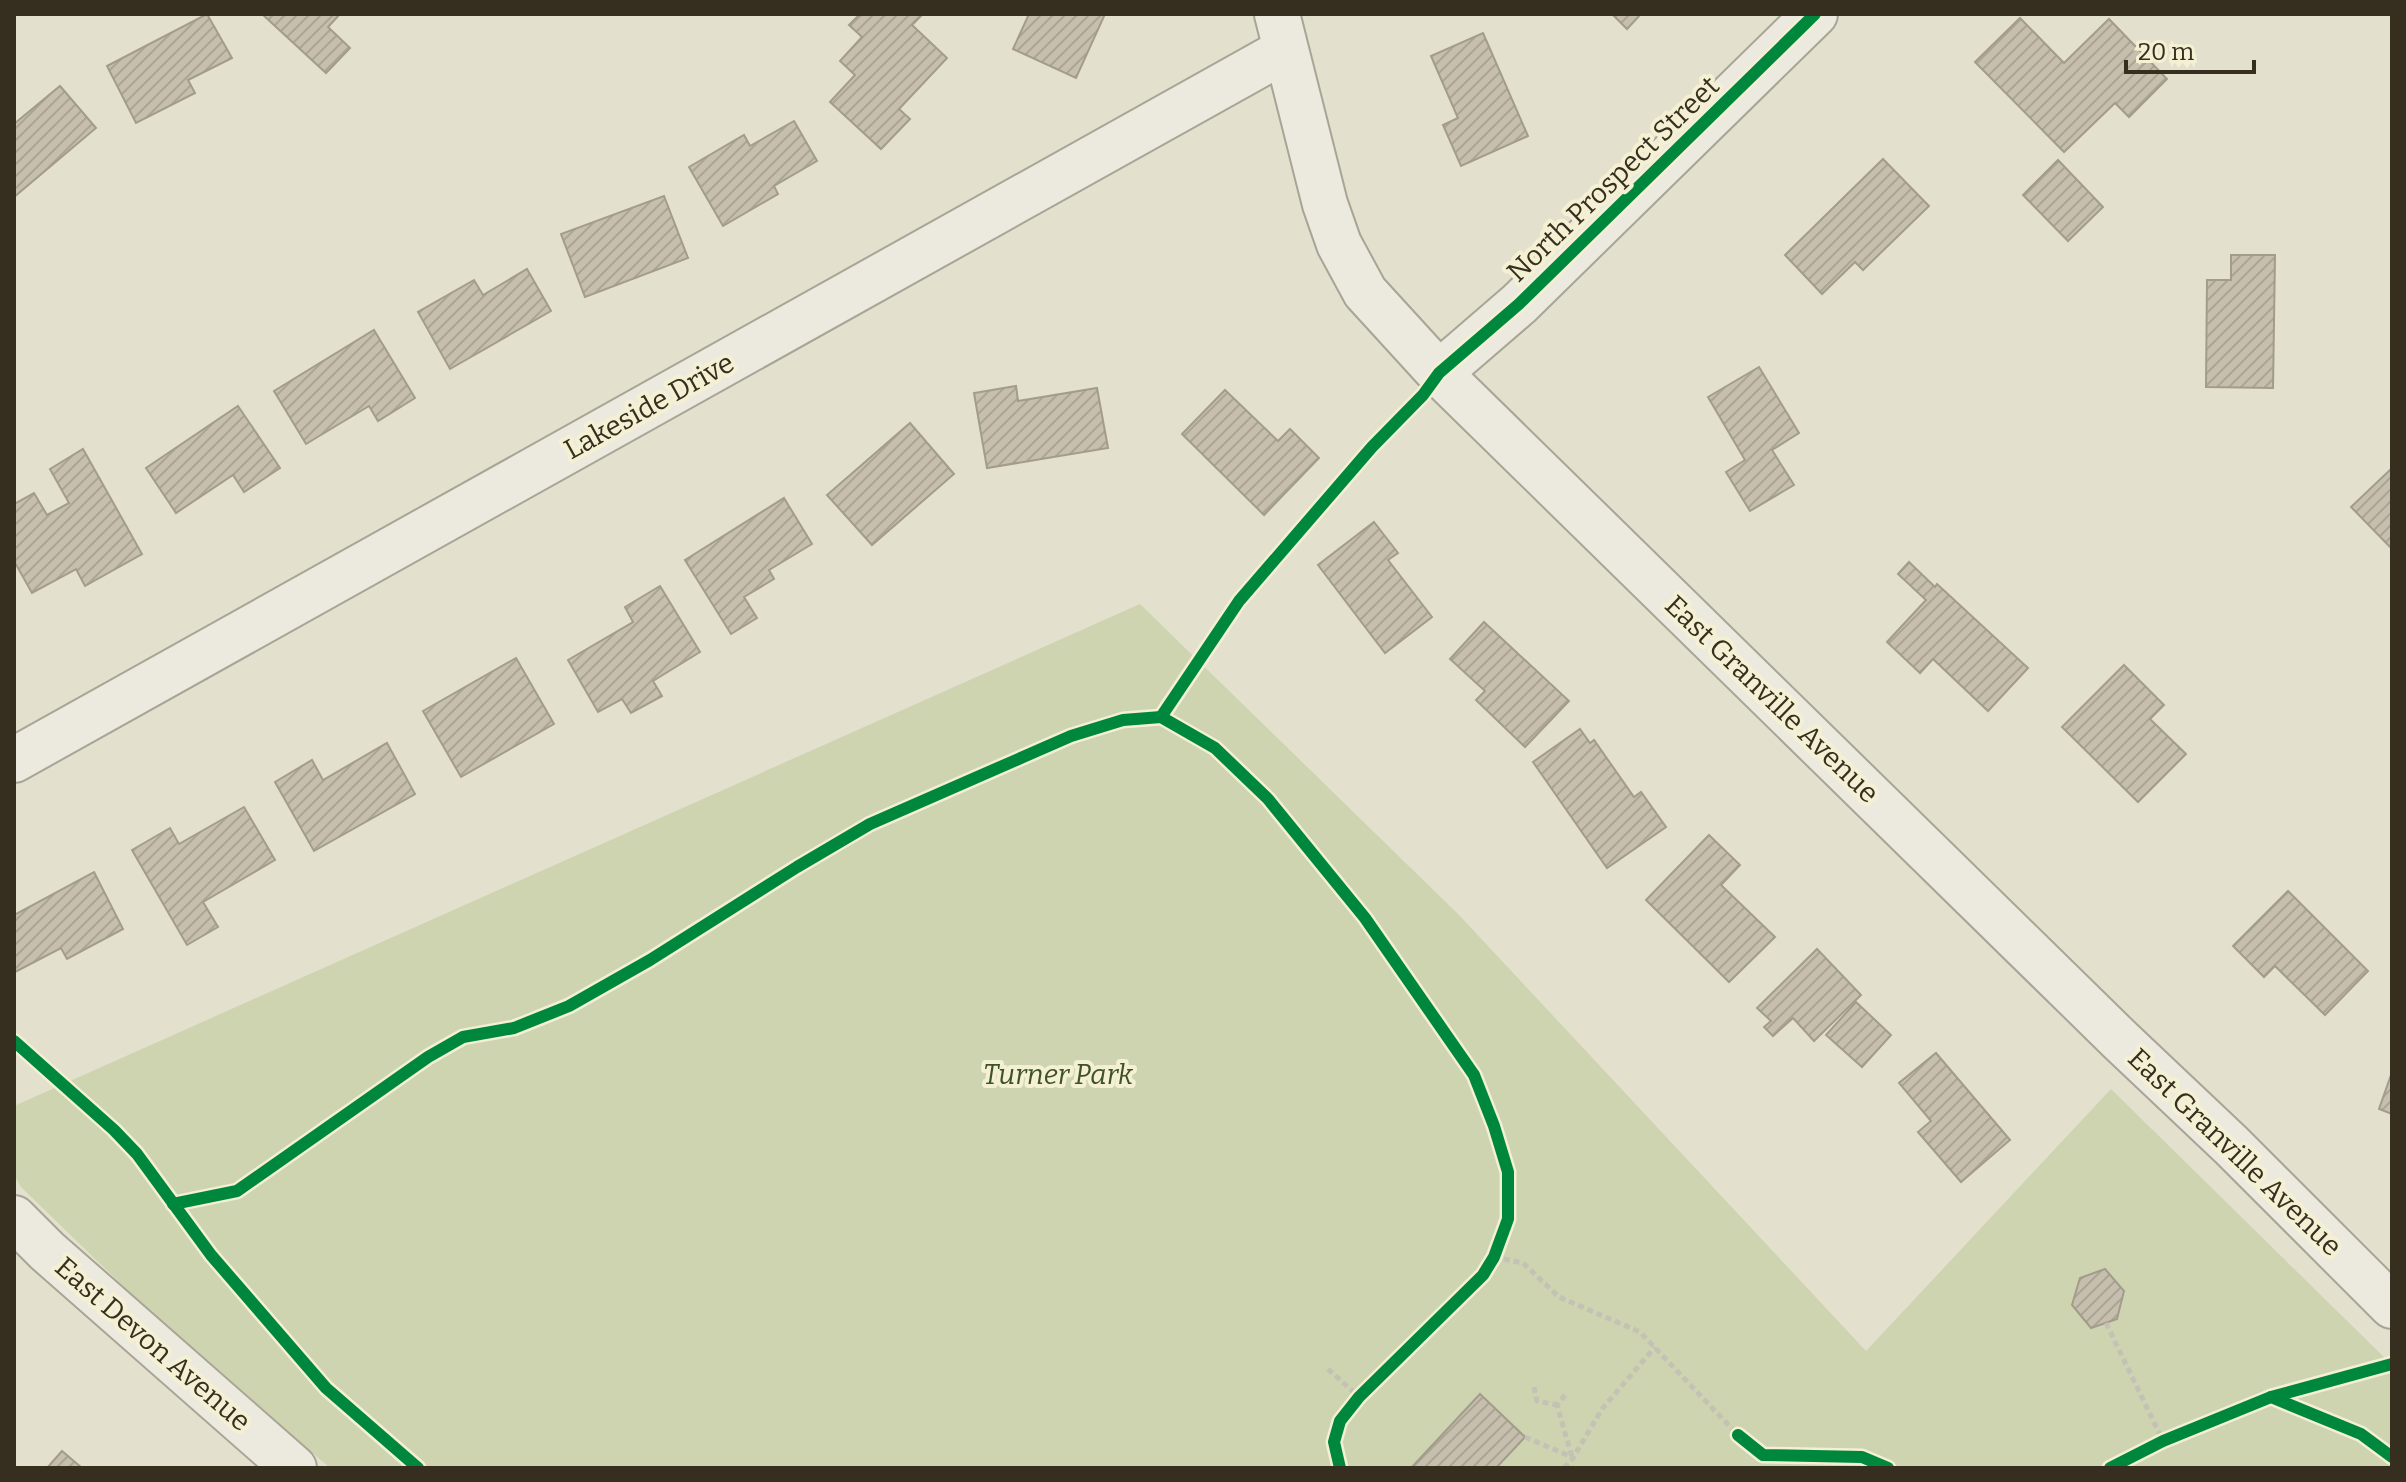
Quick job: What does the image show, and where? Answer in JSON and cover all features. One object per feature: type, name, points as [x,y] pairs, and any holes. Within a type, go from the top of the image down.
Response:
[{"type":"street","name":"North Prospect Street","points":[[1439,373],[1519,304],[1815,14]]},
{"type":"street","name":"East Granville Avenue","points":[[1281,32],[1325,204],[1339,244],[1365,292],[1439,373],[2109,1030],[2231,1145],[2392,1306]]},
{"type":"street","name":"Lakeside Drive","points":[[14,760],[1281,32]]},
{"type":"street","name":"East Devon Avenue","points":[[14,1218],[47,1251],[294,1468]]},
{"type":"path","points":[[1175,725],[1155,718],[1239,601],[1372,447],[1423,395],[1439,373]]},
{"type":"path","points":[[1494,1256],[1523,1263],[1559,1297],[1640,1332],[1750,1445]]},
{"type":"path","points":[[2106,1323],[2163,1441]]},
{"type":"path","points":[[1564,1468],[1602,1409],[1655,1347]]},
{"type":"path","points":[[1328,1369],[1359,1397]]},
{"type":"path","points":[[1349,1409],[1370,1386]]},
{"type":"path","points":[[1534,1387],[1537,1401],[1557,1405]]},
{"type":"path","points":[[1557,1405],[1565,1395]]},
{"type":"path","points":[[1557,1405],[1573,1458]]},
{"type":"path","points":[[2149,1448],[2176,1436]]},
{"type":"path","points":[[1525,1437],[1573,1458]]},
{"type":"green space","name":"Turner Park","points":[[1140,604],[1459,915],[1866,1351],[2111,1089],[2392,1365],[2392,1468],[330,1468],[155,1317],[21,1187],[14,1175],[14,1106]]},
{"type":"building","points":[[207,14],[232,58],[188,80],[195,93],[136,123],[107,66]]},
{"type":"building","points":[[262,14],[340,14],[328,27],[350,48],[326,73]]},
{"type":"building","points":[[860,14],[923,14],[912,25],[947,58],[899,109],[910,119],[881,149],[830,102],[855,75],[840,61],[862,37],[849,25]]},
{"type":"building","points":[[1029,14],[1105,14],[1076,78],[1013,49]]},
{"type":"building","points":[[1612,14],[1641,14],[1627,29]]},
{"type":"building","points":[[2020,18],[2064,63],[2109,19],[2167,79],[2129,117],[2115,103],[2064,152],[1975,62]]},
{"type":"building","points":[[1483,33],[1528,136],[1461,166],[1443,125],[1458,118],[1431,56]]},
{"type":"building","points":[[60,86],[96,128],[14,197],[14,124]]},
{"type":"building","points":[[794,121],[817,161],[774,186],[778,194],[723,226],[689,167],[744,135],[750,146]]},
{"type":"building","points":[[1883,159],[1929,206],[1863,270],[1855,262],[1822,294],[1785,255]]},
{"type":"building","points":[[2058,160],[2103,207],[2068,241],[2023,195]]},
{"type":"building","points":[[664,196],[688,258],[585,297],[561,234]]},
{"type":"building","points":[[2231,255],[2275,255],[2273,388],[2206,387],[2207,280],[2231,280]]},
{"type":"building","points":[[527,269],[551,311],[450,369],[418,312],[474,280],[483,295]]},
{"type":"building","points":[[374,330],[415,398],[378,421],[369,406],[306,444],[274,391]]},
{"type":"building","points":[[1759,367],[1799,433],[1772,450],[1794,485],[1750,511],[1726,472],[1745,460],[1708,397]]},
{"type":"building","points":[[1016,386],[1018,401],[1097,388],[1108,448],[987,468],[974,393]]},
{"type":"building","points":[[1225,390],[1278,441],[1290,429],[1319,458],[1264,515],[1182,434]]},
{"type":"building","points":[[238,406],[280,468],[244,492],[233,475],[176,513],[146,468]]},
{"type":"building","points":[[910,423],[954,474],[872,545],[827,495]]},
{"type":"building","points":[[83,449],[142,554],[85,586],[76,569],[32,593],[14,561],[14,504],[34,493],[47,515],[69,503],[50,469]]},
{"type":"building","points":[[2392,468],[2392,549],[2351,507]]},
{"type":"building","points":[[784,498],[812,544],[769,570],[774,579],[744,597],[757,618],[731,634],[685,560]]},
{"type":"building","points":[[1374,522],[1398,553],[1388,560],[1432,617],[1385,653],[1318,565]]},
{"type":"building","points":[[1909,562],[2028,668],[1988,711],[1933,659],[1920,673],[1887,642],[1926,600],[1898,574]]},
{"type":"building","points":[[660,586],[700,652],[653,681],[662,696],[631,713],[622,699],[598,712],[568,660],[633,622],[625,607]]},
{"type":"building","points":[[1484,622],[1569,701],[1525,747],[1476,700],[1485,691],[1450,659]]},
{"type":"building","points":[[516,658],[554,724],[461,777],[423,711]]},
{"type":"building","points":[[2124,665],[2164,705],[2150,719],[2186,754],[2138,802],[2062,727]]},
{"type":"building","points":[[1580,729],[1590,743],[1594,740],[1634,797],[1641,792],[1666,827],[1607,868],[1533,762]]},
{"type":"building","points":[[387,743],[415,794],[314,851],[275,782],[312,760],[323,780]]},
{"type":"building","points":[[244,807],[275,860],[203,902],[218,927],[187,945],[132,850],[170,828],[179,844]]},
{"type":"building","points":[[1709,835],[1740,865],[1721,885],[1775,937],[1729,982],[1646,900]]},
{"type":"building","points":[[94,872],[123,929],[67,959],[61,948],[15,972],[14,915]]},
{"type":"building","points":[[2288,891],[2368,971],[2325,1015],[2275,966],[2264,977],[2233,946]]},
{"type":"building","points":[[1817,949],[1861,995],[1814,1041],[1793,1018],[1773,1036],[1764,1027],[1771,1021],[1757,1008]]},
{"type":"building","points":[[1856,1002],[1891,1035],[1862,1067],[1826,1035]]},
{"type":"building","points":[[1936,1053],[2010,1140],[1961,1182],[1918,1132],[1931,1121],[1899,1083]]},
{"type":"building","points":[[2392,1072],[2392,1114],[2379,1109]]},
{"type":"building","points":[[2105,1269],[2124,1291],[2117,1319],[2091,1328],[2072,1305],[2080,1278]]},
{"type":"building","points":[[1480,1394],[1525,1437],[1496,1468],[1411,1468]]},
{"type":"building","points":[[62,1451],[82,1468],[47,1468]]},
{"type":"cycle path","points":[[1161,717],[1239,601],[1372,447],[1423,395],[1439,373],[1519,304],[1815,14]]},
{"type":"cycle path","points":[[173,1204],[237,1191],[428,1057],[463,1037],[514,1028],[569,1006],[650,960],[870,824],[1071,736],[1123,720],[1161,717],[1215,748],[1268,799],[1365,918],[1474,1075],[1508,1172],[1508,1219],[1494,1257],[1483,1275],[1359,1397],[1340,1421],[1334,1442],[1340,1468]]},
{"type":"cycle path","points":[[14,1041],[137,1154],[211,1255],[326,1388],[418,1468]]},
{"type":"cycle path","points":[[2110,1468],[2163,1441],[2271,1397],[2392,1364]]},
{"type":"cycle path","points":[[2271,1397],[2361,1434],[2392,1457]]},
{"type":"cycle path","points":[[1738,1435],[1763,1455],[1862,1457],[1888,1468]]}]
